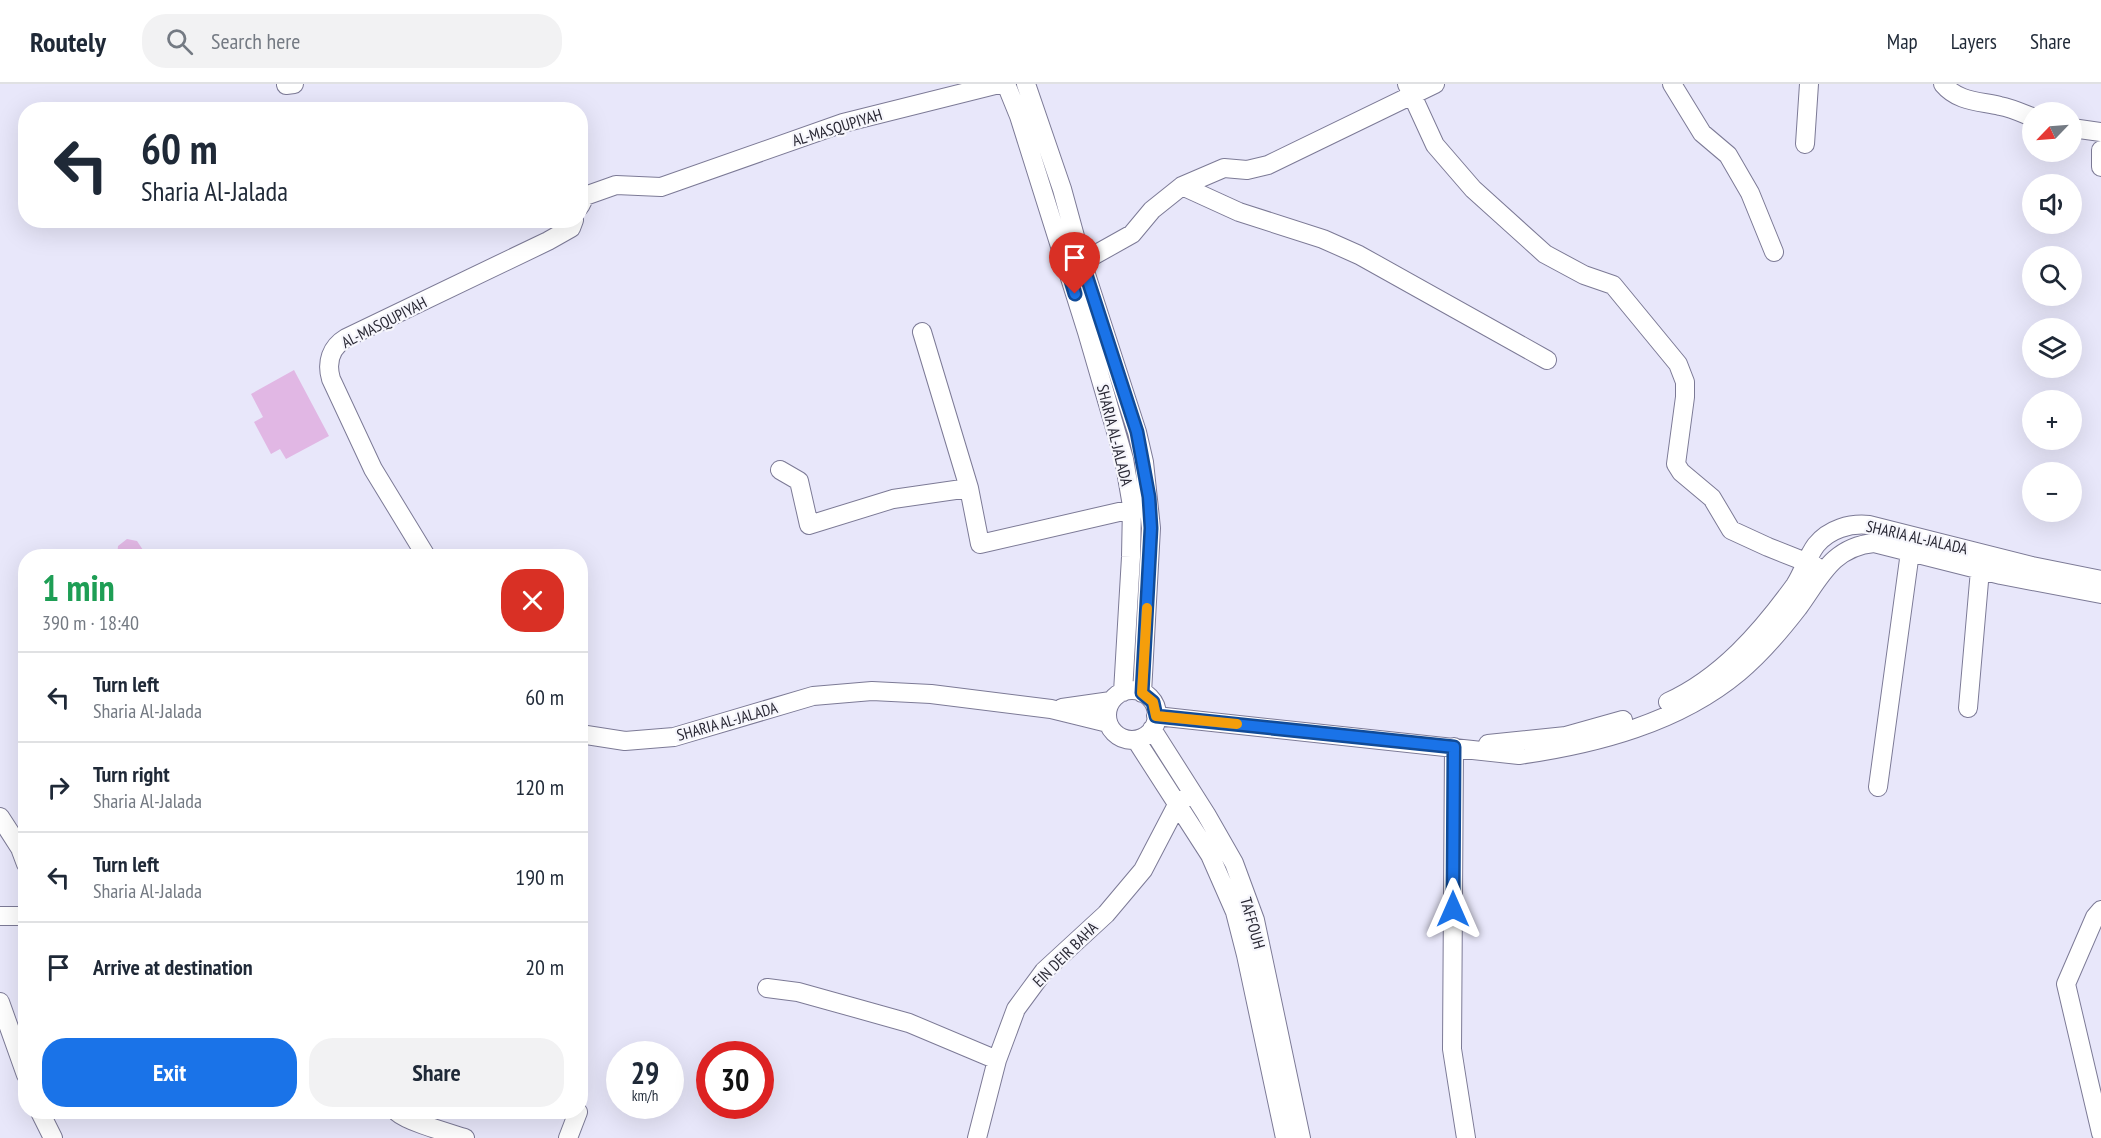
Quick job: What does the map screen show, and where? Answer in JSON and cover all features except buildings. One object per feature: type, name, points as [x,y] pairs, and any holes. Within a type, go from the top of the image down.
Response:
[{"type":"street","name":"AL-MASQUPIYAH","points":[[588,195],[616,185],[661,187],[843,123],[999,84]]},
{"type":"street","name":"SHARIA AL-JALADA","points":[[1006,84],[1137,432],[1149,497],[1151,528],[1142,693]]},
{"type":"street","name":"SHARIA AL-JALADA","points":[[1026,84],[1062,189],[1075,268],[1124,459],[1132,510],[1131,557],[1117,697]]},
{"type":"street","points":[[1075,268],[1132,234],[1152,210],[1182,186],[1224,168],[1247,170],[1268,165],[1409,90],[1435,84]]},
{"type":"street","points":[[1672,84],[1702,133],[1728,155],[1749,193],[1774,252]]},
{"type":"street","points":[[1805,144],[1809,84]]},
{"type":"street","points":[[1943,84],[1955,95],[1964,99],[2001,106],[2022,113]]},
{"type":"street","points":[[1409,90],[1435,145],[1473,189],[1545,254],[1584,275],[1613,285],[1678,364],[1686,382],[1676,464],[1681,472],[1712,498],[1731,530],[1768,548],[1824,570]]},
{"type":"street","points":[[2082,129],[2101,132]]},
{"type":"street","points":[[2101,150],[2101,167]]},
{"type":"street","points":[[1182,186],[1239,212],[1323,239],[1359,255],[1547,360]]},
{"type":"street","name":"AL-MASQUPIYAH","points":[[422,549],[374,469],[331,379],[329,364],[332,354],[338,344],[346,338],[571,228]]},
{"type":"street","points":[[922,332],[969,488],[980,544],[1132,510]]},
{"type":"street","points":[[780,470],[799,481],[809,525],[893,499],[969,488]]},
{"type":"street","name":"SHARIA AL-JALADA","points":[[1454,747],[1566,736],[1636,716],[1678,697],[1722,667],[1759,631],[1796,583],[1816,546],[1840,528],[1856,524],[1869,525],[2032,566],[2101,580]]},
{"type":"street","name":"SHARIA AL-JALADA","points":[[1154,722],[1454,747],[1520,755],[1562,749],[1640,726],[1684,707],[1714,690],[1740,672],[1767,645],[1838,555],[1860,544],[1874,543],[1980,570],[2101,594]]},
{"type":"street","points":[[1878,787],[1910,552]]},
{"type":"street","points":[[1968,708],[1980,570]]},
{"type":"street","points":[[1051,709],[1117,697],[1135,690],[1153,702],[1154,722],[1148,734],[1136,740],[1118,736],[1108,723],[1107,709],[1117,697]]},
{"type":"street","name":"SHARIA AL-JALADA","points":[[588,735],[625,741],[674,737],[813,696],[872,691],[931,694],[1051,709]]},
{"type":"street","points":[[1051,709],[1108,723]]},
{"type":"street","name":"TAFFOUH","points":[[1154,722],[1234,863],[1255,920],[1301,1138]]},
{"type":"street","points":[[1136,740],[1210,855],[1235,912],[1285,1138]]},
{"type":"street","points":[[1454,747],[1452,1049],[1466,1138]]},
{"type":"street","name":"EIN DEIR BAHA","points":[[977,1138],[997,1060],[1016,1009],[1044,971],[1106,914],[1143,870],[1178,803],[1192,792]]},
{"type":"street","points":[[0,817],[18,845]]},
{"type":"street","points":[[2101,910],[2095,917],[2066,984],[2101,1133]]},
{"type":"street","points":[[0,916],[18,916]]},
{"type":"street","points":[[767,988],[798,992],[909,1023],[997,1060]]},
{"type":"street","points":[[0,1002],[18,1053]]},
{"type":"street","points":[[43,1119],[52,1138]]},
{"type":"street","points":[[410,1119],[465,1138]]},
{"type":"street","points":[[568,1138],[575,1119]]},
{"type":"slow traffic","points":[[1147,608],[1142,693],[1153,702],[1156,716],[1237,724]]},
{"type":"route","points":[[1075,294],[1069,274],[1082,262],[1137,432],[1143,462],[1151,528],[1142,693],[1153,702],[1156,716],[1454,747],[1453,909]]}]
